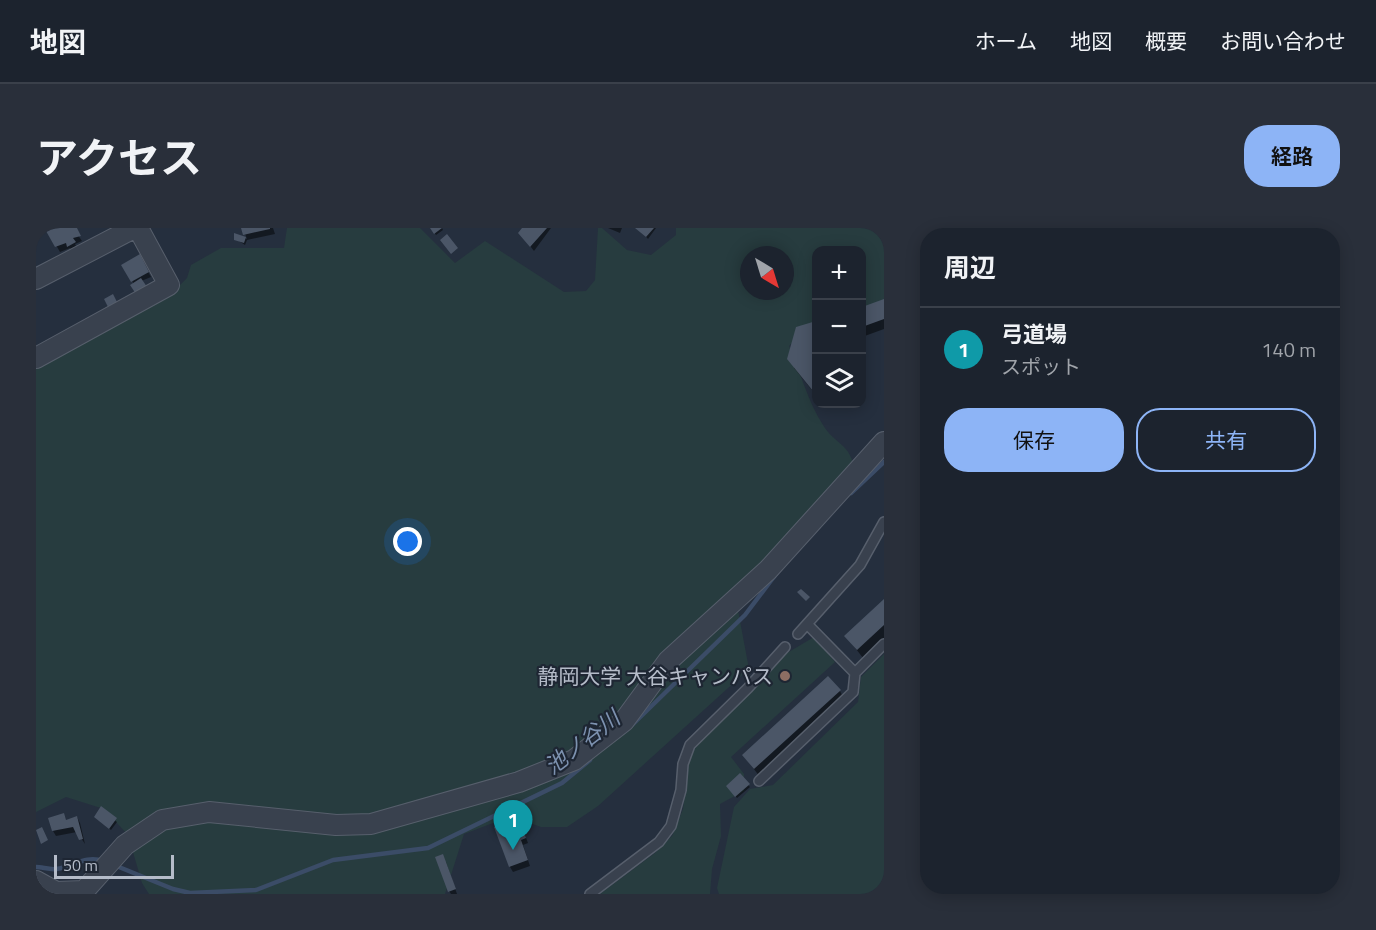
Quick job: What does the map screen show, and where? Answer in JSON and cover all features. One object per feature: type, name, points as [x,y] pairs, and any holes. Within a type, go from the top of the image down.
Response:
[{"type":"street","points":[[36,279],[136,228],[169,285],[36,358]]},
{"type":"street","points":[[36,881],[56,892],[82,893],[125,845],[162,820],[209,812],[336,825],[370,824],[519,782],[574,760],[624,721],[668,661],[768,570],[884,442]]},
{"type":"lane","points":[[798,633],[860,565],[884,522]]},
{"type":"lane","points":[[807,624],[855,673]]},
{"type":"lane","points":[[759,782],[853,692],[855,673],[884,644]]},
{"type":"lane","points":[[590,894],[659,843],[671,826],[681,790],[683,764],[690,745],[748,688],[785,646]]},
{"type":"green space","points":[[287,228],[420,228],[455,263],[485,241],[564,292],[586,291],[595,280],[598,228],[602,228],[627,250],[651,255],[676,235],[676,228],[884,228],[884,309],[866,308],[866,246],[812,246],[812,327],[804,331],[789,346],[812,403],[812,408],[814,408],[828,432],[850,454],[855,471],[737,605],[749,669],[598,806],[567,827],[541,827],[521,820],[501,820],[464,834],[445,894],[149,894],[142,883],[128,835],[104,809],[66,797],[36,812],[36,367],[172,293],[187,278],[191,265],[221,248],[284,248]]},
{"type":"green space","points":[[814,637],[835,662],[731,757],[744,774],[744,791],[720,804],[721,836],[712,869],[710,894],[600,894],[655,853],[672,836],[683,809],[690,755],[701,741],[762,679],[777,659]]},
{"type":"green space","points":[[884,654],[884,894],[719,894],[717,888],[734,807],[750,789],[773,785],[858,702],[861,677]]},
{"type":"building","points":[[51,228],[77,228],[81,236],[73,238],[76,242],[67,247],[66,243],[55,247],[46,231]]},
{"type":"building","points":[[241,228],[270,228],[270,229],[243,235]]},
{"type":"building","points":[[430,228],[442,228],[434,234]]},
{"type":"building","points":[[522,228],[547,228],[530,247],[518,233]]},
{"type":"building","points":[[635,228],[654,228],[646,237]]},
{"type":"building","points":[[234,233],[246,237],[244,243],[234,240]]},
{"type":"building","points":[[447,234],[458,248],[451,254],[440,240]]},
{"type":"building","points":[[140,254],[149,272],[131,282],[121,265]]},
{"type":"building","points":[[141,278],[147,287],[136,294],[130,285]]},
{"type":"building","points":[[113,294],[117,302],[108,307],[104,299]]},
{"type":"building","points":[[884,299],[884,319],[866,326],[866,306]]},
{"type":"building","points":[[812,322],[812,390],[787,359],[796,327]]},
{"type":"building","points":[[801,589],[810,597],[806,601],[797,592]]},
{"type":"building","points":[[884,599],[884,625],[857,650],[844,636]]},
{"type":"building","points":[[828,676],[841,690],[754,769],[742,755]]},
{"type":"building","points":[[740,773],[750,784],[735,797],[726,786]]},
{"type":"building","points":[[101,806],[117,818],[109,829],[94,817]]},
{"type":"building","points":[[64,813],[66,820],[77,816],[83,839],[79,840],[73,827],[52,831],[48,818]]},
{"type":"building","points":[[513,820],[515,824],[521,823],[526,838],[521,840],[528,860],[509,867],[494,827]]},
{"type":"building","points":[[42,827],[48,840],[41,844],[36,830]]},
{"type":"building","points":[[443,854],[456,889],[448,892],[435,857]]},
{"type":"waterway","name":"池ノ谷川","points":[[851,493],[884,462]]},
{"type":"waterway","name":"池ノ谷川","points":[[631,726],[745,615],[776,574]]},
{"type":"waterway","name":"池ノ谷川","points":[[114,865],[173,889],[190,893],[256,890],[333,860],[428,848],[562,783],[590,760]]},
{"type":"waterway","name":"池ノ谷川","points":[[36,867],[56,869],[90,859],[103,861]]},
{"type":"place","name":"静岡大学 大谷キャンパス","points":[[785,676]]},
{"type":"place","name":"弓道場","points":[[513,850]]}]
